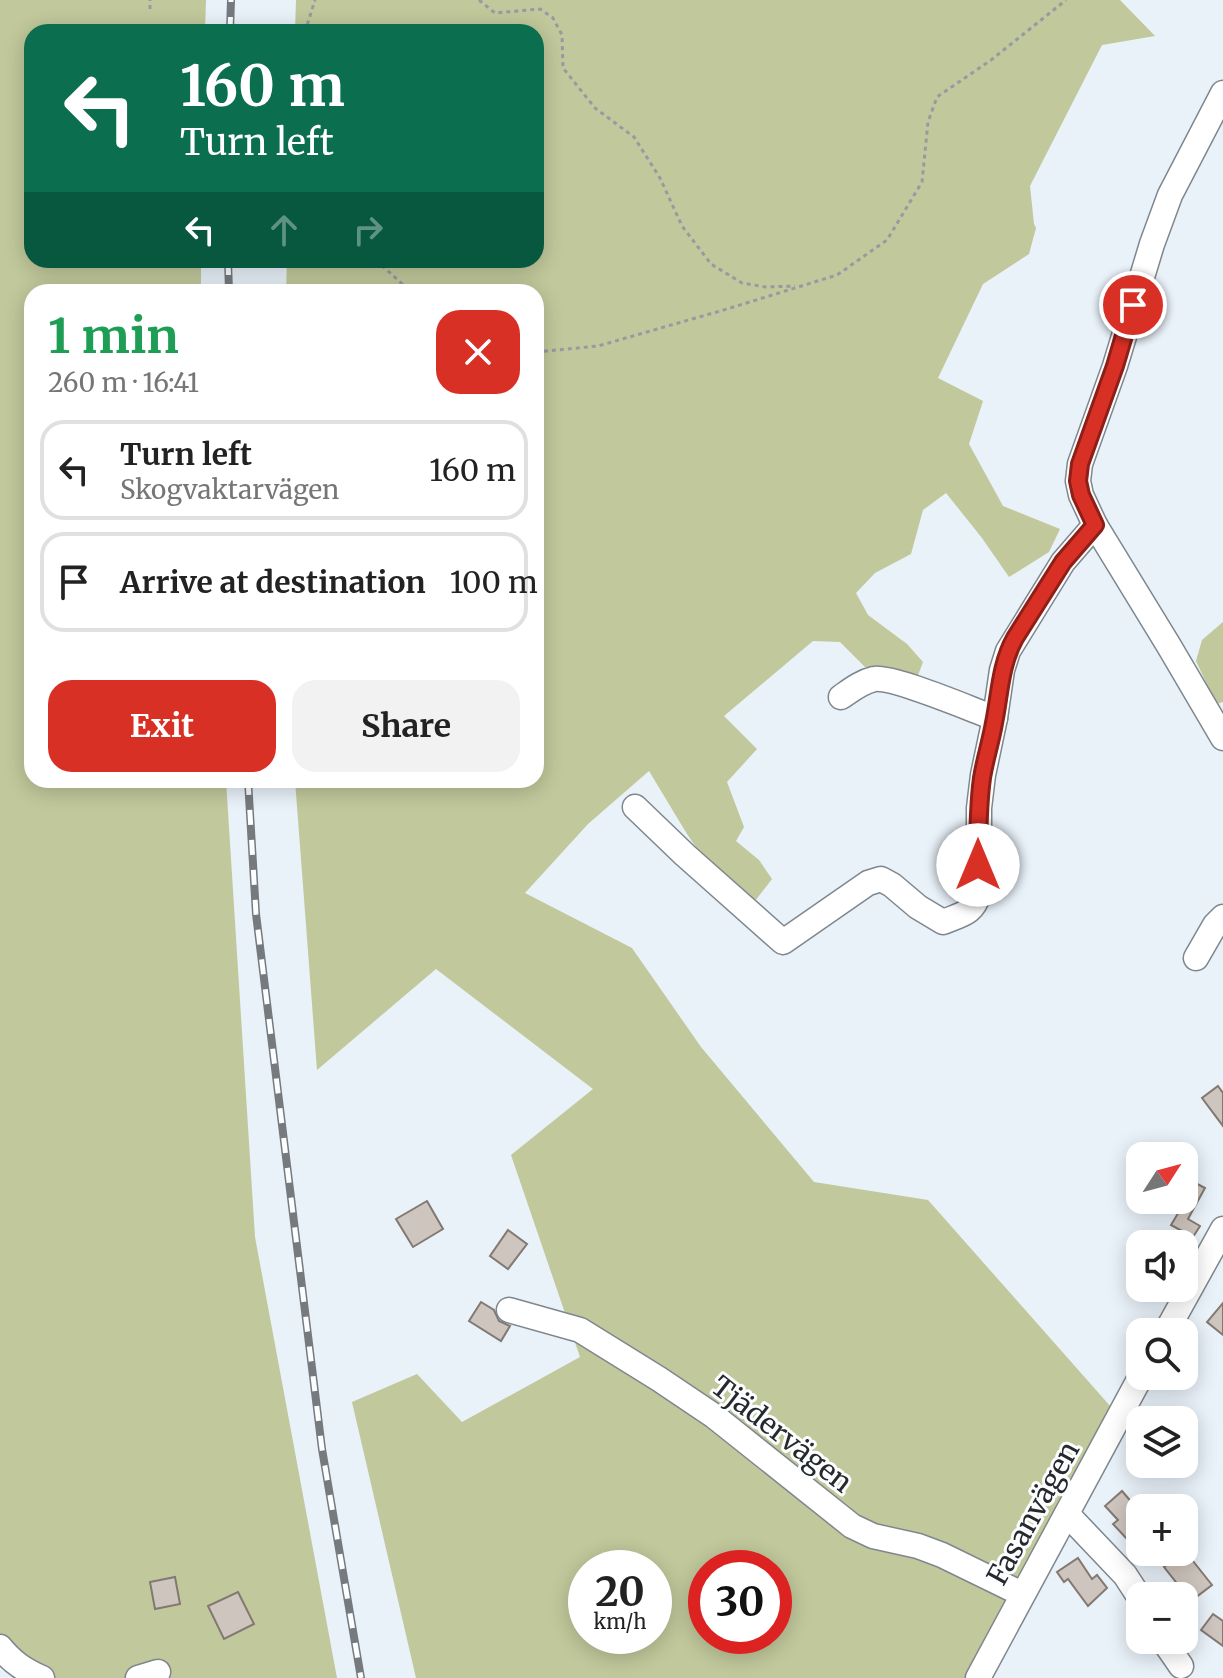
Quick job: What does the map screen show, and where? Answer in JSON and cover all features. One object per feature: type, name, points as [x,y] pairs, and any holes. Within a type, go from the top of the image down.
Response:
[{"type":"street","points":[[1223,93],[1212,141],[1170,195],[1080,464],[1078,481],[1095,525],[1223,738]]},
{"type":"street","points":[[635,807],[783,942],[868,883],[881,879],[943,922],[970,911],[979,893],[979,808],[983,775],[1008,651],[1063,562],[1095,525]]},
{"type":"street","points":[[841,697],[871,680],[891,680],[995,718]]},
{"type":"street","points":[[1196,958],[1223,917]]},
{"type":"street","points":[[1174,1318],[1223,1229]]},
{"type":"street","name":"Tjädervägen","points":[[509,1310],[580,1330],[659,1379],[714,1416],[852,1526],[873,1536],[942,1555],[1022,1594]]},
{"type":"street","name":"Fasanvägen","points":[[978,1678],[1133,1390]]},
{"type":"street","points":[[1067,1514],[1130,1582]]},
{"type":"street","points":[[0,1647],[9,1659],[42,1678]]},
{"type":"street","points":[[1173,1654],[1181,1666]]},
{"type":"path","points":[[150,0],[150,9]]},
{"type":"path","points":[[308,24],[315,0]]},
{"type":"path","points":[[479,0],[495,13],[540,9],[553,18],[562,35],[563,68],[595,108],[634,137],[660,178],[682,226],[711,264],[742,283],[766,287],[801,286]]},
{"type":"path","points":[[544,351],[598,346],[837,275],[887,240],[922,182],[928,122],[937,97],[991,60],[1066,0]]},
{"type":"path","points":[[385,268],[402,284]]},
{"type":"green space","points":[[0,0],[206,0],[205,24],[24,24],[24,268],[201,268],[201,284],[24,284],[24,788],[227,788],[255,1237],[337,1678],[36,1678],[0,1662]]},
{"type":"green space","points":[[296,0],[1120,0],[1155,36],[1102,45],[1030,186],[1036,228],[1029,254],[983,284],[938,378],[983,401],[969,444],[1003,506],[1060,529],[1049,552],[1009,577],[946,493],[923,510],[911,554],[875,573],[856,593],[868,615],[907,644],[923,662],[917,678],[892,670],[865,667],[840,642],[813,641],[724,716],[757,749],[727,782],[744,827],[736,841],[759,860],[772,879],[755,901],[749,902],[709,866],[649,771],[588,824],[525,893],[632,948],[701,1047],[814,1182],[928,1200],[1111,1407],[977,1678],[416,1678],[352,1402],[417,1374],[462,1422],[580,1357],[511,1155],[593,1089],[436,969],[317,1070],[296,788],[544,788],[544,284],[286,284],[287,268],[544,268],[544,24],[295,24]]},
{"type":"green space","points":[[1223,622],[1223,702],[1216,704],[1196,661],[1202,640]]},
{"type":"building","points":[[1218,1086],[1223,1093],[1223,1126],[1202,1098]]},
{"type":"building","points":[[1198,1184],[1205,1188],[1198,1201]]},
{"type":"building","points":[[427,1201],[443,1229],[413,1247],[396,1219]]},
{"type":"building","points":[[1178,1214],[1191,1214],[1188,1219],[1200,1226],[1197,1230],[1180,1230],[1171,1225]]},
{"type":"building","points":[[508,1230],[527,1244],[508,1269],[490,1256]]},
{"type":"building","points":[[481,1302],[494,1310],[499,1321],[510,1326],[501,1341],[469,1321]]},
{"type":"building","points":[[1223,1303],[1223,1335],[1207,1322]]},
{"type":"building","points":[[1122,1491],[1126,1496],[1126,1538],[1113,1524],[1118,1520],[1105,1506]]},
{"type":"building","points":[[1078,1558],[1092,1579],[1097,1575],[1107,1588],[1088,1606],[1068,1579],[1064,1582],[1057,1572]]},
{"type":"building","points":[[1197,1566],[1212,1585],[1198,1596],[1198,1582],[1176,1582],[1164,1567]]},
{"type":"building","points":[[175,1577],[180,1604],[155,1609],[150,1582]]},
{"type":"building","points":[[238,1592],[254,1624],[224,1639],[208,1606]]},
{"type":"building","points":[[1213,1614],[1223,1621],[1223,1646],[1201,1630]]},
{"type":"railway","points":[[230,24],[231,0]]},
{"type":"railway","points":[[228,268],[229,284]]},
{"type":"railway","points":[[248,788],[256,914],[322,1449],[361,1678]]},
{"type":"route","points":[[978,865],[983,775],[1002,670],[1015,638],[1063,562],[1095,525],[1081,495],[1078,481],[1080,464],[1133,305]]}]
